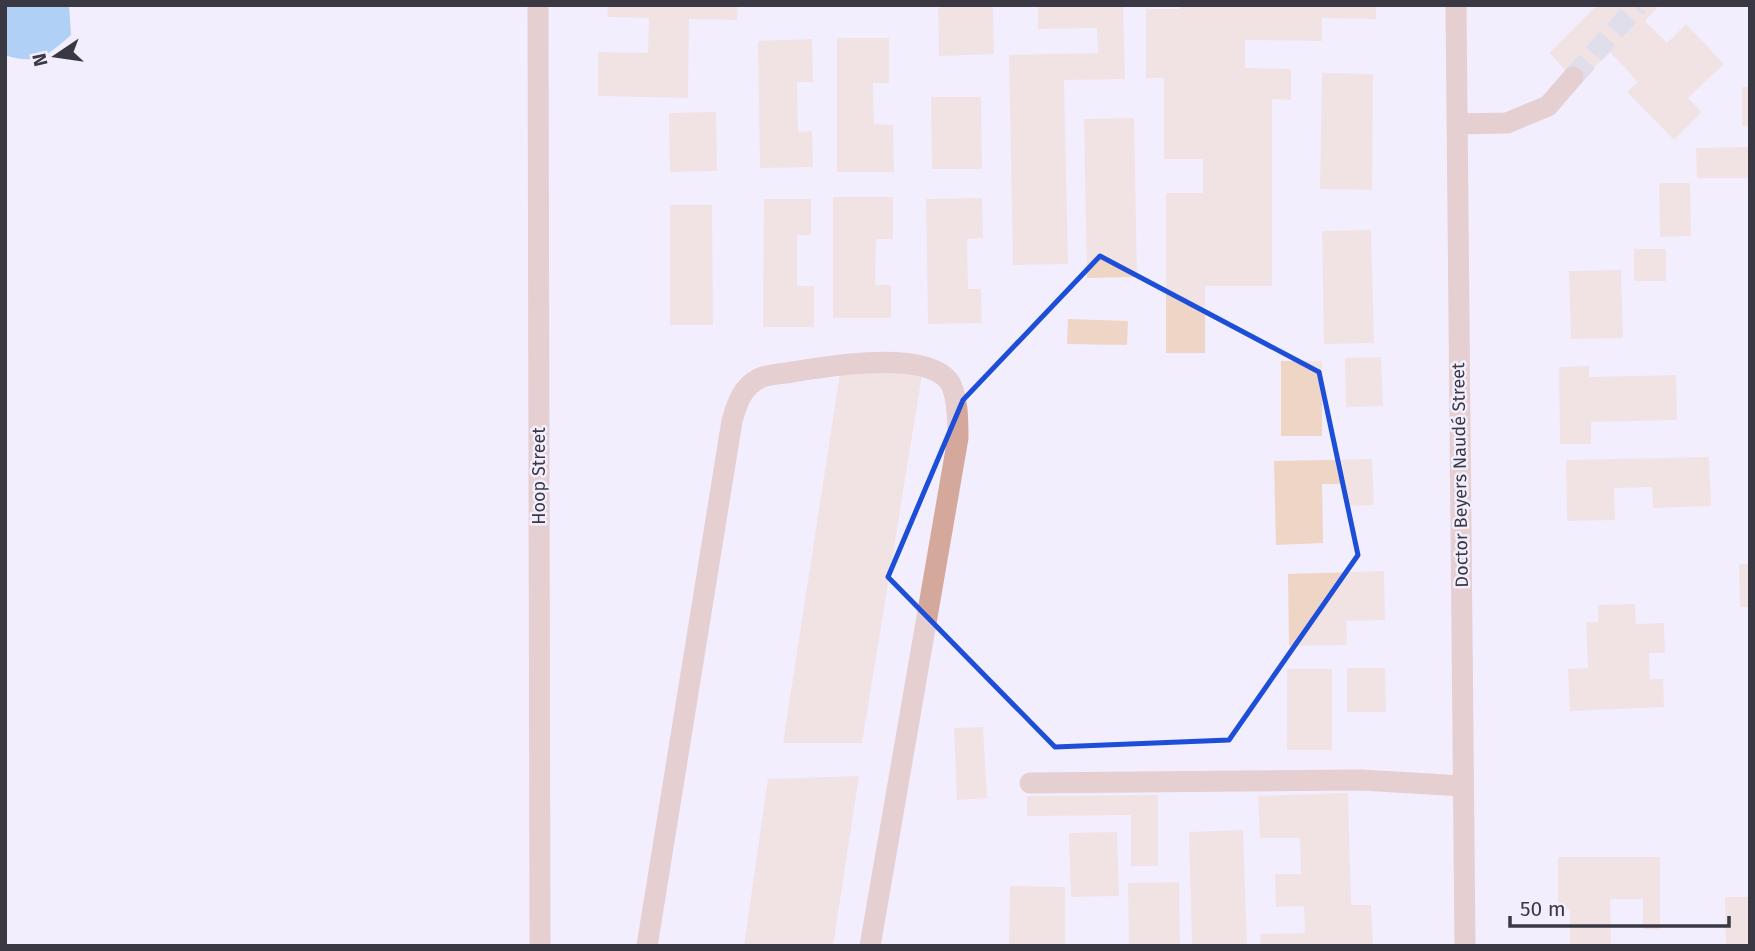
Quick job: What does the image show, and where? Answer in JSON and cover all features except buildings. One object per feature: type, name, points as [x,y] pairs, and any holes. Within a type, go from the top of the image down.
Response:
[{"type":"street","name":"Hoop Street","points":[[538,5],[540,946]]},
{"type":"street","name":"Doctor Beyers Naudé Street","points":[[1456,5],[1465,946]]},
{"type":"street","points":[[1457,124],[1507,123],[1548,106],[1573,77]]},
{"type":"street","points":[[647,946],[732,421],[739,397],[761,377],[832,366],[887,362],[933,369],[949,382],[957,410],[958,438],[870,946]]},
{"type":"street","points":[[1030,783],[1361,780],[1463,786]]},
{"type":"highlighted area","points":[[1100,256],[1319,372],[1358,555],[1229,740],[1055,747],[888,577],[963,400]]},
{"type":"water","points":[[5,5],[69,5],[71,35],[41,57],[26,59],[5,55]]},
{"type":"tunnel","points":[[1573,77],[1638,5]]}]
